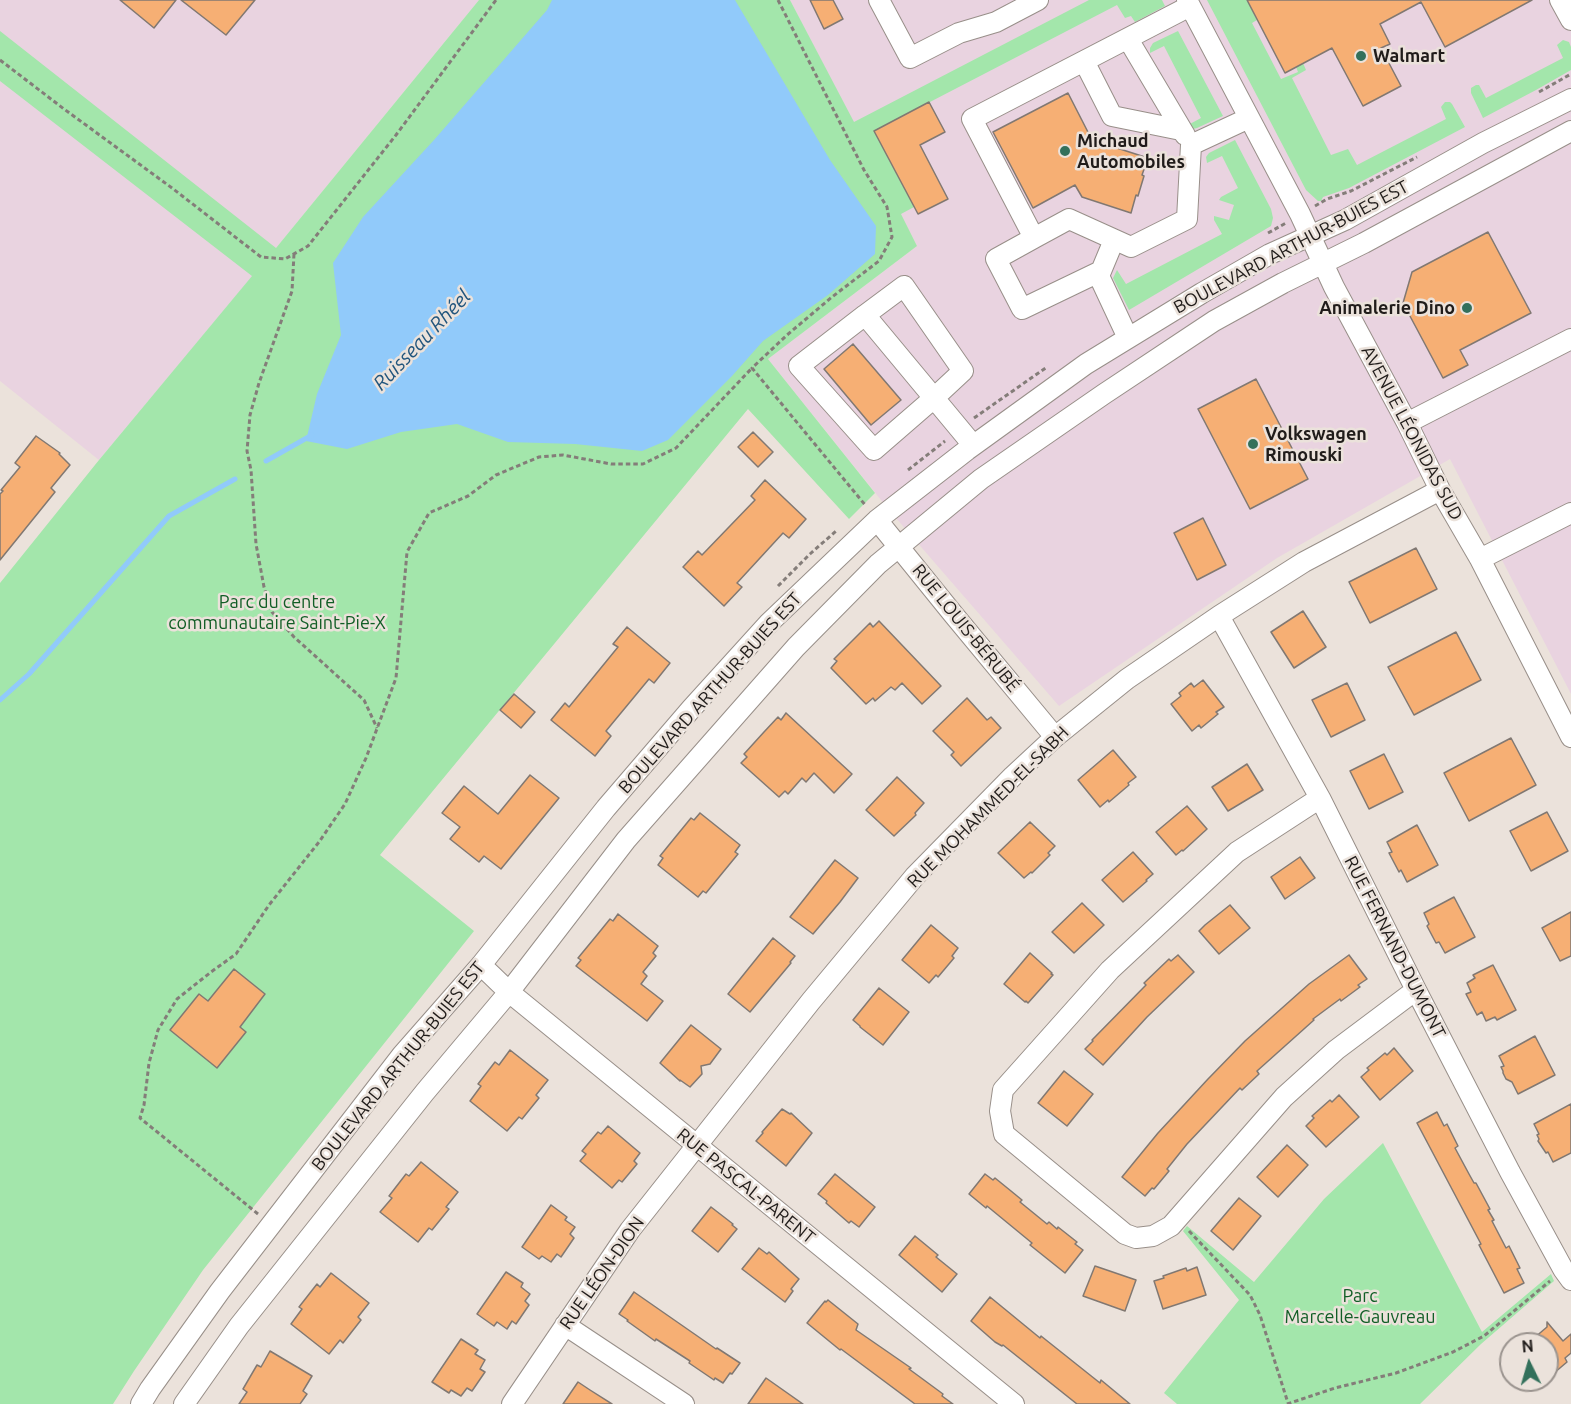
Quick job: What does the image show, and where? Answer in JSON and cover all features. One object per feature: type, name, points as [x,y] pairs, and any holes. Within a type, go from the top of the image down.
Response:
[{"type":"street","points":[[879,0],[910,58],[959,33],[996,22],[1038,0]]},
{"type":"street","points":[[1560,0],[1571,20]]},
{"type":"street","points":[[1034,238],[972,119],[1128,39],[1189,3]]},
{"type":"street","name":"AVENUE LÉONIDAS SUD","points":[[1189,3],[1440,490],[1480,559],[1571,737]]},
{"type":"street","points":[[1101,271],[1022,309],[996,259],[1069,219],[1131,247],[1187,219],[1186,137],[1128,39]]},
{"type":"street","points":[[1084,61],[1112,116],[1186,137],[1249,118]]},
{"type":"street","name":"BOULEVARD ARTHUR-BUIES EST","points":[[141,1404],[220,1291],[402,1055],[481,965],[606,808],[769,623],[877,519],[973,445],[1086,364],[1202,293],[1270,254],[1345,219],[1483,143],[1571,99]]},
{"type":"street","name":"BOULEVARD ARTHUR-BUIES EST","points":[[184,1404],[239,1326],[425,1092],[509,992],[626,840],[796,647],[897,546],[981,479],[1104,393],[1215,321],[1571,131]]},
{"type":"street","points":[[1114,240],[1099,276],[1128,338]]},
{"type":"street","points":[[904,286],[963,371],[874,450],[799,366],[865,315],[904,286]]},
{"type":"street","points":[[865,315],[973,445]]},
{"type":"street","points":[[1407,423],[1571,339]]},
{"type":"street","name":"RUE MOHAMMED-EL-SABH","points":[[696,1145],[915,876],[1013,776],[1055,737],[1127,679],[1219,616],[1304,562],[1440,490]]},
{"type":"street","points":[[1480,559],[1571,513]]},
{"type":"street","name":"RUE LOUIS-BÉRUBÉ","points":[[877,519],[1055,737]]},
{"type":"street","name":"RUE FERNAND-DUMONT","points":[[1219,616],[1320,798],[1510,1172],[1567,1274]]},
{"type":"street","points":[[1320,798],[1237,852],[1110,970],[1004,1090],[1000,1111],[1004,1134],[1125,1234],[1136,1238],[1153,1236],[1171,1226],[1284,1097],[1336,1050],[1416,990]]},
{"type":"street","name":"RUE PASCAL-PARENT","points":[[481,965],[509,992],[1014,1404]]},
{"type":"street","name":"RUE LÉON-DION","points":[[512,1404],[630,1230],[696,1145]]},
{"type":"street","points":[[565,1325],[684,1404]]},
{"type":"path","points":[[0,60],[261,257],[285,259],[308,246],[396,135],[496,0]]},
{"type":"path","points":[[258,1214],[140,1118],[144,1105],[149,1064],[158,1030],[177,999],[236,954],[269,905],[319,842],[345,804],[396,678],[407,552],[429,513],[468,496],[496,475],[539,458],[563,455],[610,464],[643,464],[676,448],[752,368],[787,335],[879,261],[892,237],[887,207],[864,170],[778,0]]},
{"type":"path","points":[[294,254],[292,291],[250,415],[247,451],[251,471],[256,544],[264,587],[272,612],[294,637],[364,700],[377,728]]},
{"type":"path","points":[[752,368],[877,519]]},
{"type":"path","points":[[1177,1219],[1250,1295],[1260,1315],[1288,1404],[1335,1388],[1396,1373],[1453,1352],[1484,1336],[1567,1274]]},
{"type":"shaded area","points":[[0,0],[479,0],[99,460],[0,381]]},
{"type":"shaded area","points":[[790,0],[1571,0],[1571,694],[1450,459],[1277,558],[1059,706],[889,510],[768,359],[917,246]]},
{"type":"green space","name":"Parc du centre communautaire Saint-Pie-X","points":[[479,0],[790,0],[854,122],[1089,0],[1162,0],[1165,6],[1135,22],[1131,16],[1125,18],[1117,5],[874,131],[914,207],[901,214],[917,246],[768,359],[875,493],[849,519],[748,409],[380,855],[474,931],[203,1270],[113,1404],[0,1404],[0,583],[252,276],[0,81],[0,31],[276,248]]},
{"type":"green space","points":[[1207,0],[1247,0],[1257,20],[1252,23],[1281,79],[1298,72],[1296,67],[1303,63],[1306,70],[1292,78],[1331,155],[1348,149],[1357,165],[1446,119],[1441,107],[1445,102],[1452,104],[1465,127],[1349,188],[1318,201],[1306,190]]},
{"type":"green space","points":[[1178,31],[1223,116],[1193,129],[1188,125],[1201,118],[1164,46],[1150,53],[1153,43]]},
{"type":"green space","points":[[1563,40],[1569,42],[1571,47],[1571,70],[1483,118],[1471,93],[1471,88],[1479,85],[1486,98],[1563,58],[1557,45]]},
{"type":"green space","points":[[1235,140],[1271,209],[1273,218],[1271,226],[1129,310],[1113,278],[1117,270],[1126,284],[1222,234],[1214,216],[1229,220],[1234,205],[1219,200],[1238,188],[1222,156],[1207,163],[1206,157],[1209,153]]},
{"type":"green space","name":"Parc Marcelle-Gauvreau","points":[[1383,1143],[1482,1332],[1551,1274],[1554,1281],[1481,1344],[1420,1404],[1177,1404],[1164,1393],[1239,1300],[1183,1231],[1187,1226],[1254,1282],[1324,1199]]},
{"type":"water","points":[[552,0],[735,0],[830,160],[876,226],[875,254],[828,295],[763,341],[732,376],[668,440],[642,451],[575,444],[508,442],[457,424],[401,432],[347,449],[306,441],[317,394],[341,335],[333,263],[363,217],[434,140],[547,10]]},
{"type":"building","points":[[120,0],[176,0],[154,28]]},
{"type":"building","points":[[181,0],[255,0],[226,35]]},
{"type":"building","points":[[810,0],[833,0],[843,19],[824,29]]},
{"type":"building","name":"Walmart","points":[[1247,0],[1532,0],[1445,47],[1421,2],[1380,24],[1390,44],[1381,48],[1401,86],[1363,106],[1332,48],[1285,73]]},
{"type":"building","name":"Michaud Automobiles","points":[[1068,93],[1092,140],[1148,158],[1131,213],[1082,197],[1075,185],[1033,208],[993,132]]},
{"type":"building","points":[[929,102],[945,132],[920,145],[948,199],[918,214],[874,131]]},
{"type":"building","name":"Animalerie Dino","points":[[1488,232],[1531,313],[1460,350],[1468,365],[1443,378],[1403,303],[1412,272]]},
{"type":"building","points":[[853,344],[901,400],[871,425],[824,369]]},
{"type":"building","name":"Volkswagen Rimouski","points":[[1256,379],[1308,479],[1250,509],[1198,409]]},
{"type":"building","points":[[753,432],[773,452],[758,467],[738,447]]},
{"type":"building","points":[[36,436],[60,453],[70,465],[51,488],[55,492],[0,560],[0,494],[3,491],[1,490],[20,467],[15,463]]},
{"type":"building","points":[[765,480],[806,519],[789,538],[783,533],[737,583],[742,587],[724,606],[683,567],[698,551],[702,555],[755,500],[751,496]]},
{"type":"building","points":[[1203,518],[1226,565],[1197,580],[1174,533]]},
{"type":"building","points":[[1416,548],[1437,589],[1370,623],[1349,582]]},
{"type":"building","points":[[1303,611],[1326,647],[1294,668],[1271,632]]},
{"type":"building","points":[[879,621],[941,686],[922,704],[902,683],[895,690],[891,687],[875,701],[873,698],[866,704],[831,668],[837,661],[834,659],[870,623],[873,627]]},
{"type":"building","points":[[627,627],[670,663],[654,683],[649,679],[606,731],[611,736],[595,756],[551,720],[565,703],[569,707],[618,647],[613,644]]},
{"type":"building","points":[[1456,632],[1481,680],[1414,715],[1388,667]]},
{"type":"building","points":[[1203,680],[1224,707],[1201,728],[1199,725],[1192,731],[1171,704],[1191,683],[1194,687]]},
{"type":"building","points":[[1347,683],[1365,720],[1331,737],[1312,700]]},
{"type":"building","points":[[514,694],[535,712],[521,728],[500,710]]},
{"type":"building","points":[[967,698],[987,720],[991,717],[1001,728],[961,766],[951,755],[954,752],[933,731]]},
{"type":"building","points":[[786,713],[852,774],[834,793],[814,773],[806,782],[802,778],[788,794],[785,791],[779,797],[741,763],[747,757],[744,754],[778,717],[781,720]]},
{"type":"building","points":[[1511,738],[1536,785],[1469,821],[1444,773]]},
{"type":"building","points":[[1113,750],[1136,777],[1109,802],[1108,800],[1100,807],[1078,780]]},
{"type":"building","points":[[1384,754],[1403,792],[1369,809],[1350,771]]},
{"type":"building","points":[[1247,764],[1263,790],[1228,811],[1212,787]]},
{"type":"building","points":[[530,775],[559,798],[501,869],[484,856],[479,862],[450,839],[460,827],[442,813],[464,786],[498,814]]},
{"type":"building","points":[[897,777],[924,803],[915,813],[916,815],[894,836],[866,810]]},
{"type":"building","points":[[1187,806],[1207,829],[1176,855],[1156,832]]},
{"type":"building","points":[[1547,812],[1568,851],[1531,871],[1510,831]]},
{"type":"building","points":[[700,813],[740,845],[735,852],[738,854],[706,893],[703,891],[698,897],[658,865],[663,858],[660,856],[691,818],[694,820]]},
{"type":"building","points":[[1030,822],[1055,846],[1048,853],[1050,855],[1024,878],[998,853]]},
{"type":"building","points":[[1417,825],[1438,865],[1407,882],[1389,853],[1392,852],[1387,842]]},
{"type":"building","points":[[1133,852],[1153,874],[1123,902],[1102,880]]},
{"type":"building","points":[[1300,857],[1315,878],[1285,899],[1271,877]]},
{"type":"building","points":[[835,860],[858,878],[813,934],[790,917]]},
{"type":"building","points":[[1454,897],[1475,937],[1445,953],[1439,942],[1436,943],[1427,926],[1429,924],[1424,913]]},
{"type":"building","points":[[1082,903],[1104,925],[1074,953],[1052,932]]},
{"type":"building","points":[[1230,905],[1250,928],[1219,954],[1199,931]]},
{"type":"building","points":[[1571,912],[1571,956],[1560,961],[1542,928]]},
{"type":"building","points":[[618,914],[658,946],[653,953],[656,956],[643,972],[647,976],[641,984],[663,1001],[647,1021],[576,966],[581,960],[578,958],[610,919],[613,921]]},
{"type":"building","points":[[931,925],[958,948],[952,956],[954,958],[938,977],[936,975],[929,983],[902,960]]},
{"type":"building","points":[[773,938],[795,956],[750,1012],[728,994]]},
{"type":"building","points":[[1030,953],[1053,975],[1028,1003],[1004,984]]},
{"type":"building","points":[[1178,955],[1194,972],[1147,1017],[1103,1065],[1085,1049],[1146,985],[1144,983],[1169,959],[1171,961]]},
{"type":"building","points":[[1349,955],[1367,979],[1358,985],[1360,987],[1313,1019],[1257,1071],[1259,1074],[1242,1090],[1240,1088],[1187,1144],[1154,1189],[1152,1188],[1145,1196],[1122,1177],[1158,1133],[1245,1041],[1309,984]]},
{"type":"building","points":[[1493,965],[1516,1010],[1497,1020],[1495,1017],[1486,1021],[1482,1012],[1477,1015],[1466,994],[1471,992],[1467,983],[1475,978],[1473,975]]},
{"type":"building","points":[[234,969],[265,994],[240,1027],[246,1032],[217,1068],[170,1030],[199,994],[208,1001]]},
{"type":"building","points":[[879,988],[909,1012],[883,1045],[853,1020]]},
{"type":"building","points":[[691,1025],[721,1049],[710,1064],[701,1066],[702,1074],[690,1087],[660,1063]]},
{"type":"building","points":[[1535,1036],[1555,1075],[1518,1094],[1512,1082],[1506,1079],[1503,1073],[1501,1067],[1504,1066],[1499,1056]]},
{"type":"building","points":[[1394,1048],[1413,1071],[1380,1100],[1361,1077],[1369,1070],[1367,1068]]},
{"type":"building","points":[[510,1050],[548,1080],[536,1095],[539,1098],[522,1119],[519,1117],[507,1131],[470,1101],[481,1086],[478,1084],[495,1062],[499,1065]]},
{"type":"building","points":[[1064,1071],[1093,1094],[1067,1126],[1038,1103]]},
{"type":"building","points":[[1339,1095],[1359,1117],[1326,1147],[1306,1126],[1314,1118],[1312,1116]]},
{"type":"building","points":[[1571,1104],[1571,1153],[1553,1162],[1538,1141],[1537,1135],[1539,1134],[1534,1124]]},
{"type":"building","points":[[782,1109],[791,1113],[812,1133],[786,1166],[756,1141]]},
{"type":"building","points":[[1437,1112],[1444,1126],[1447,1124],[1458,1146],[1455,1148],[1490,1209],[1488,1210],[1494,1220],[1492,1221],[1506,1248],[1509,1246],[1520,1268],[1517,1269],[1524,1283],[1504,1293],[1479,1245],[1481,1244],[1417,1123]]},
{"type":"building","points":[[608,1126],[640,1153],[634,1161],[637,1164],[622,1182],[619,1180],[612,1188],[580,1161],[586,1154],[582,1151],[598,1132],[601,1134]]},
{"type":"building","points":[[1287,1145],[1308,1165],[1278,1197],[1257,1177]]},
{"type":"building","points":[[421,1162],[458,1192],[446,1207],[449,1209],[432,1230],[429,1228],[418,1242],[380,1212],[392,1198],[389,1196],[406,1174],[409,1176]]},
{"type":"building","points":[[835,1174],[875,1207],[859,1227],[851,1221],[849,1223],[818,1194]]},
{"type":"building","points":[[985,1174],[993,1180],[995,1178],[1047,1224],[1049,1222],[1057,1229],[1058,1227],[1077,1242],[1075,1244],[1083,1250],[1065,1273],[1030,1245],[1032,1243],[969,1194]]},
{"type":"building","points":[[1239,1198],[1261,1216],[1233,1250],[1211,1231]]},
{"type":"building","points":[[551,1205],[567,1217],[565,1220],[575,1227],[570,1234],[574,1238],[561,1257],[557,1254],[551,1262],[542,1256],[539,1259],[522,1247]]},
{"type":"building","points":[[711,1207],[737,1229],[718,1252],[692,1231]]},
{"type":"building","points":[[915,1236],[957,1274],[942,1292],[899,1255]]},
{"type":"building","points":[[759,1248],[767,1254],[769,1252],[799,1279],[785,1302],[742,1269]]},
{"type":"building","points":[[1095,1266],[1136,1280],[1125,1311],[1083,1296]]},
{"type":"building","points":[[1197,1267],[1206,1295],[1163,1309],[1154,1281],[1186,1268],[1187,1271]]},
{"type":"building","points":[[506,1272],[523,1283],[521,1287],[530,1294],[525,1301],[529,1305],[516,1324],[512,1321],[507,1329],[497,1322],[494,1326],[477,1314]]},
{"type":"building","points":[[331,1273],[369,1303],[358,1317],[361,1320],[343,1343],[340,1340],[329,1354],[291,1324],[302,1309],[299,1307],[317,1284],[320,1287]]},
{"type":"building","points":[[634,1292],[740,1363],[732,1374],[730,1373],[723,1383],[715,1378],[714,1380],[689,1363],[690,1361],[656,1339],[655,1341],[627,1321],[619,1314]]},
{"type":"building","points":[[990,1297],[1040,1338],[1041,1336],[1130,1404],[1077,1404],[1003,1345],[995,1342],[971,1321]]},
{"type":"building","points":[[828,1300],[858,1324],[856,1330],[911,1368],[909,1369],[953,1404],[915,1404],[840,1350],[807,1323]]},
{"type":"building","points":[[1547,1322],[1555,1332],[1541,1332],[1547,1327]]},
{"type":"building","points":[[1571,1334],[1571,1353],[1565,1358],[1567,1362],[1559,1369],[1559,1336],[1563,1341]]},
{"type":"building","points":[[461,1339],[478,1350],[475,1354],[485,1360],[480,1369],[485,1372],[472,1391],[467,1388],[461,1396],[451,1390],[449,1393],[432,1382]]},
{"type":"building","points":[[270,1351],[312,1376],[303,1391],[307,1394],[300,1404],[239,1404],[247,1392],[243,1389],[257,1365],[261,1367]]},
{"type":"building","points":[[766,1378],[803,1404],[748,1404]]},
{"type":"building","points":[[578,1382],[590,1390],[612,1404],[563,1404]]},
{"type":"waterway","name":"Ruisseau Rhéel","points":[[266,461],[312,435]]},
{"type":"waterway","name":"Ruisseau Rhéel","points":[[0,700],[29,674],[169,516],[235,479]]},
{"type":"place","name":"Walmart","points":[[1361,56]]},
{"type":"place","name":"Michaud Automobiles","points":[[1065,151]]},
{"type":"place","name":"Animalerie Dino","points":[[1467,308]]},
{"type":"place","name":"Volkswagen Rimouski","points":[[1253,444]]}]
